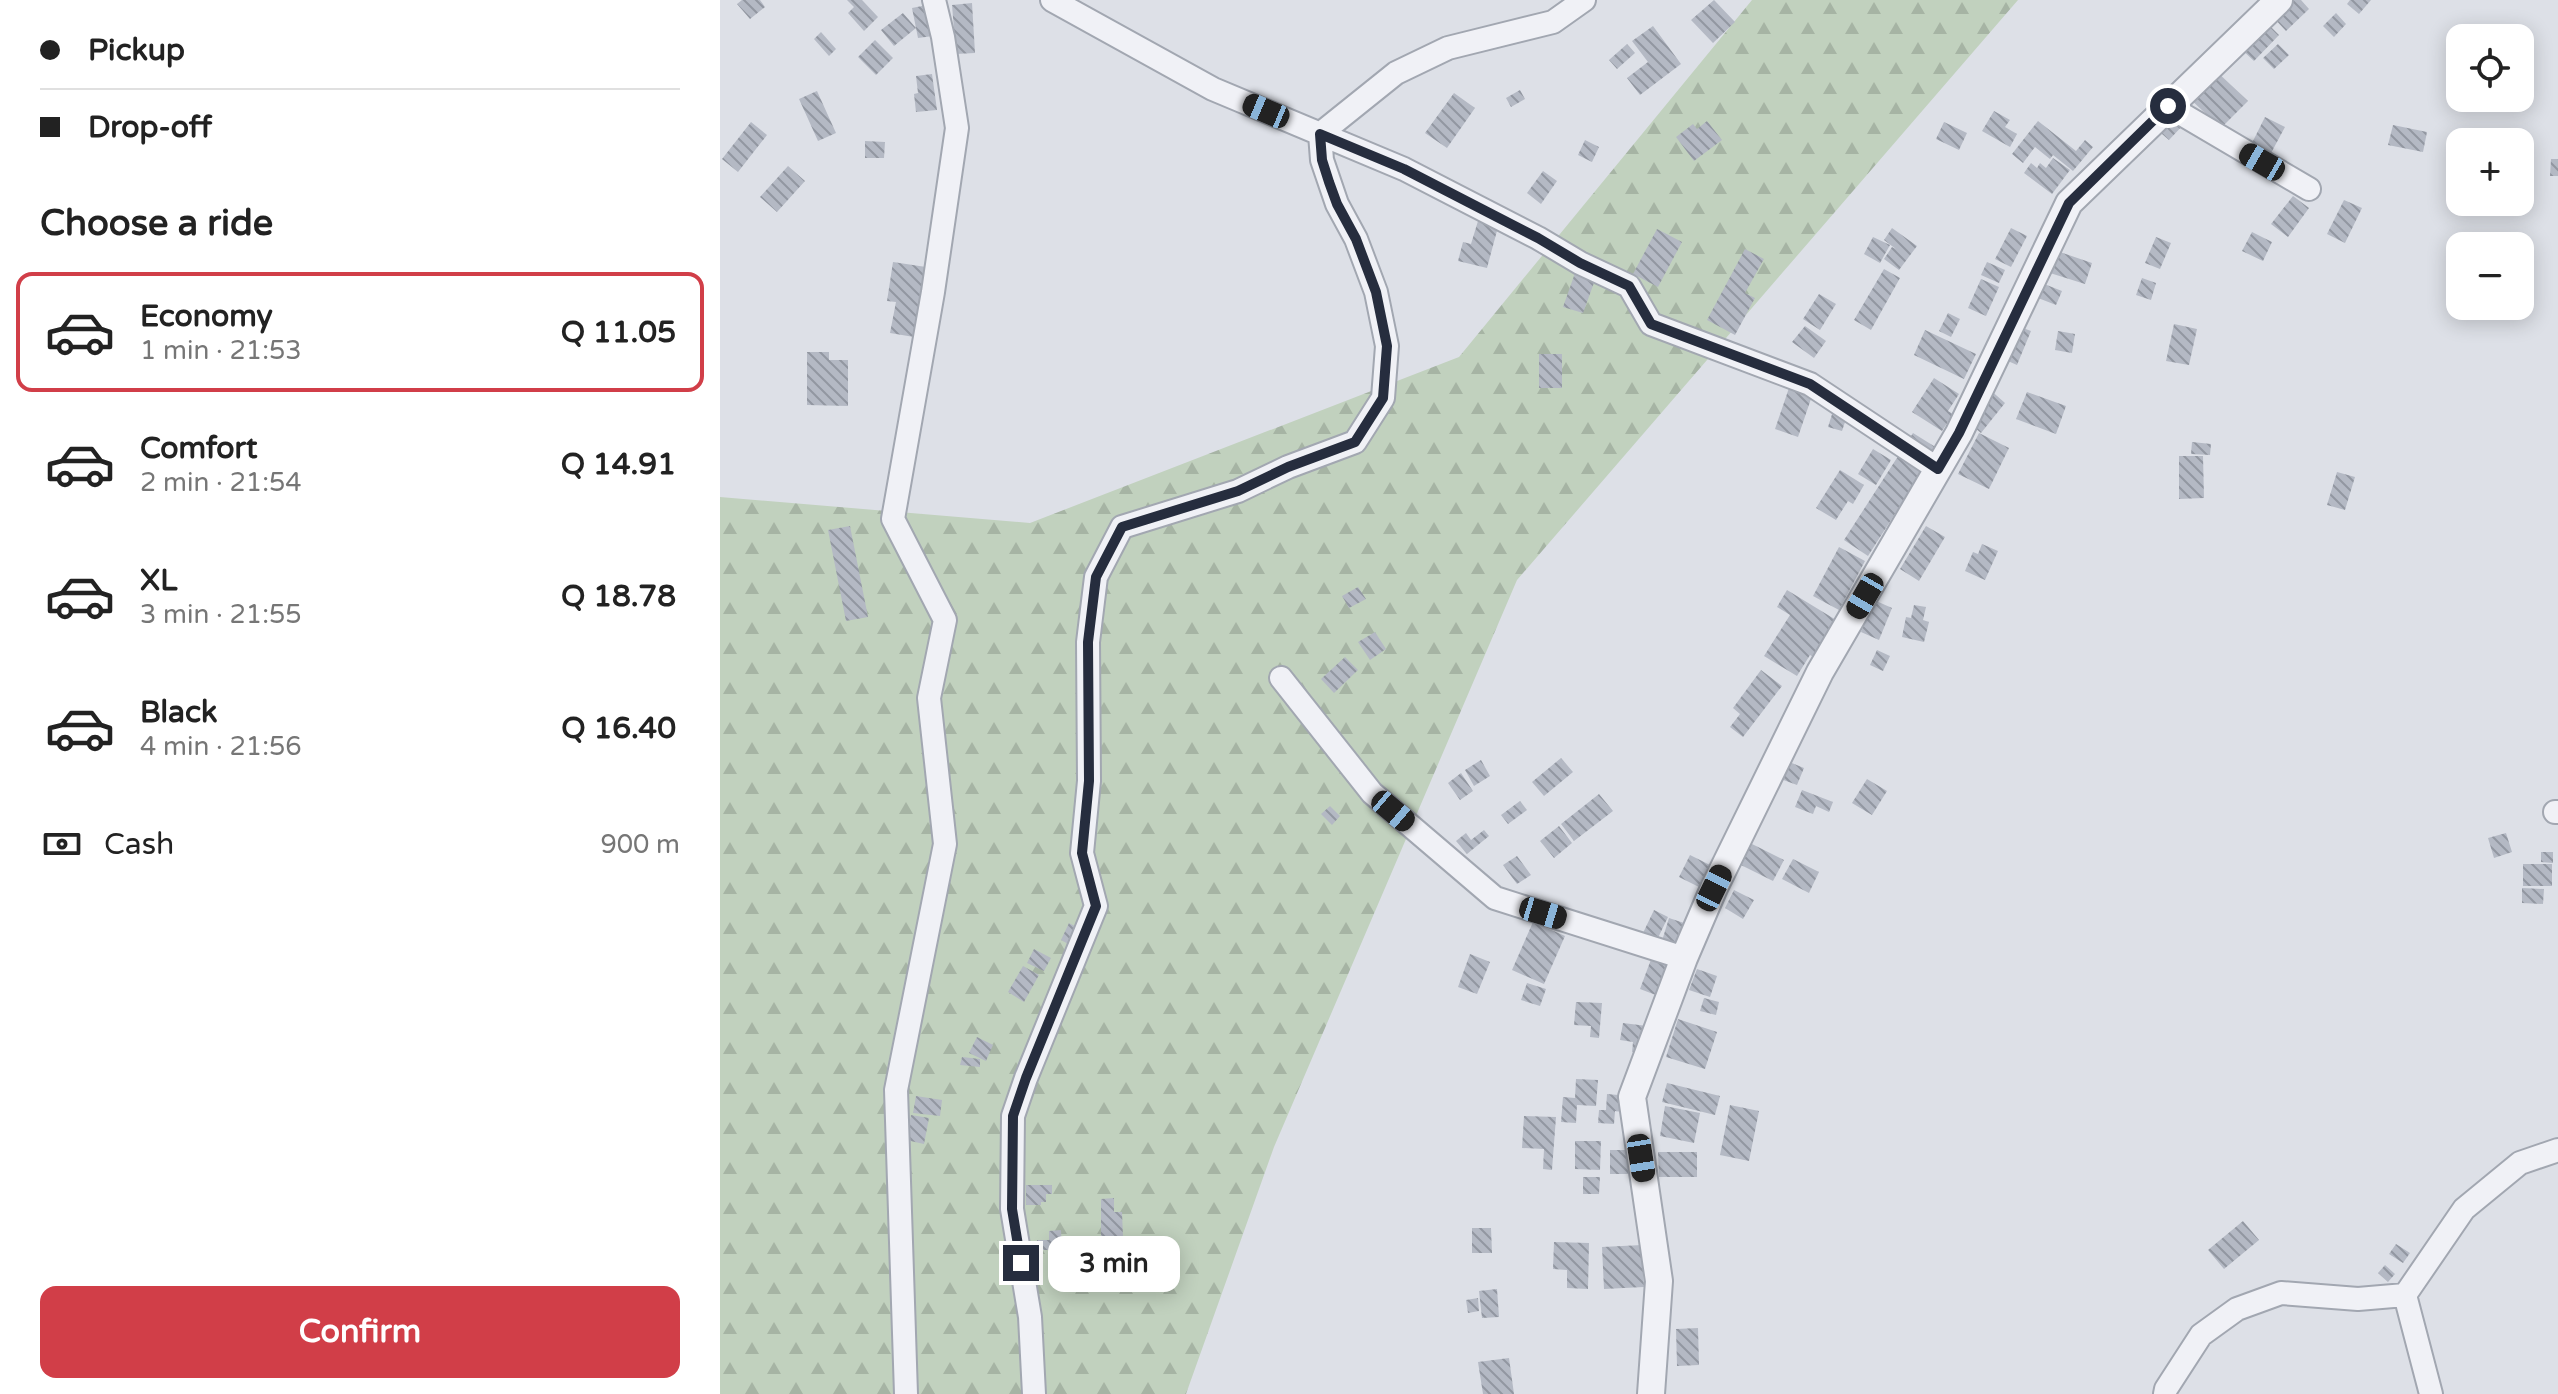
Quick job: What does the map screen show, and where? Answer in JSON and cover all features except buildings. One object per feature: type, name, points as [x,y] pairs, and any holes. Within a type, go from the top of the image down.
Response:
[{"type":"street","points":[[906,1394],[896,1090],[945,844],[929,698],[945,620],[893,519],[933,292],[957,128],[934,0]]},
{"type":"street","points":[[1052,0],[1213,89],[1404,169],[1629,286],[1651,324],[1810,384],[1938,469]]},
{"type":"street","points":[[1320,134],[1396,73],[1448,48],[1553,22],[1584,0]]},
{"type":"street","points":[[1651,1394],[1659,1281],[1632,1097],[1714,888],[1820,672],[1959,433],[2069,203],[2279,0]]},
{"type":"street","points":[[2168,106],[2309,189]]},
{"type":"street","points":[[1034,1394],[1030,1317],[1012,1209],[1013,1116],[1096,906],[1082,853],[1089,781],[1088,642],[1096,577],[1122,527],[1238,491],[1288,467],[1355,442],[1383,398],[1387,346],[1376,292],[1356,239],[1337,204],[1322,160],[1320,134]]},
{"type":"street","points":[[1281,678],[1372,793],[1495,898],[1684,958]]},
{"type":"street","points":[[2431,1394],[2405,1295],[2464,1209],[2520,1163],[2558,1150]]},
{"type":"street","points":[[2165,1394],[2201,1335],[2237,1309],[2281,1293],[2358,1299],[2405,1295]]},
{"type":"green space","points":[[1752,0],[2018,0],[1517,580],[1274,1147],[1186,1394],[720,1394],[720,497],[1030,523],[1459,357]]},
{"type":"route","points":[[1021,1263],[1012,1209],[1013,1116],[1096,906],[1082,853],[1089,781],[1088,642],[1096,577],[1122,527],[1238,491],[1288,467],[1355,442],[1383,398],[1387,346],[1376,292],[1356,239],[1329,182],[1322,160],[1320,134],[1404,169],[1629,286],[1651,324],[1810,384],[1938,469],[1959,433],[2069,203],[2168,106]]}]
